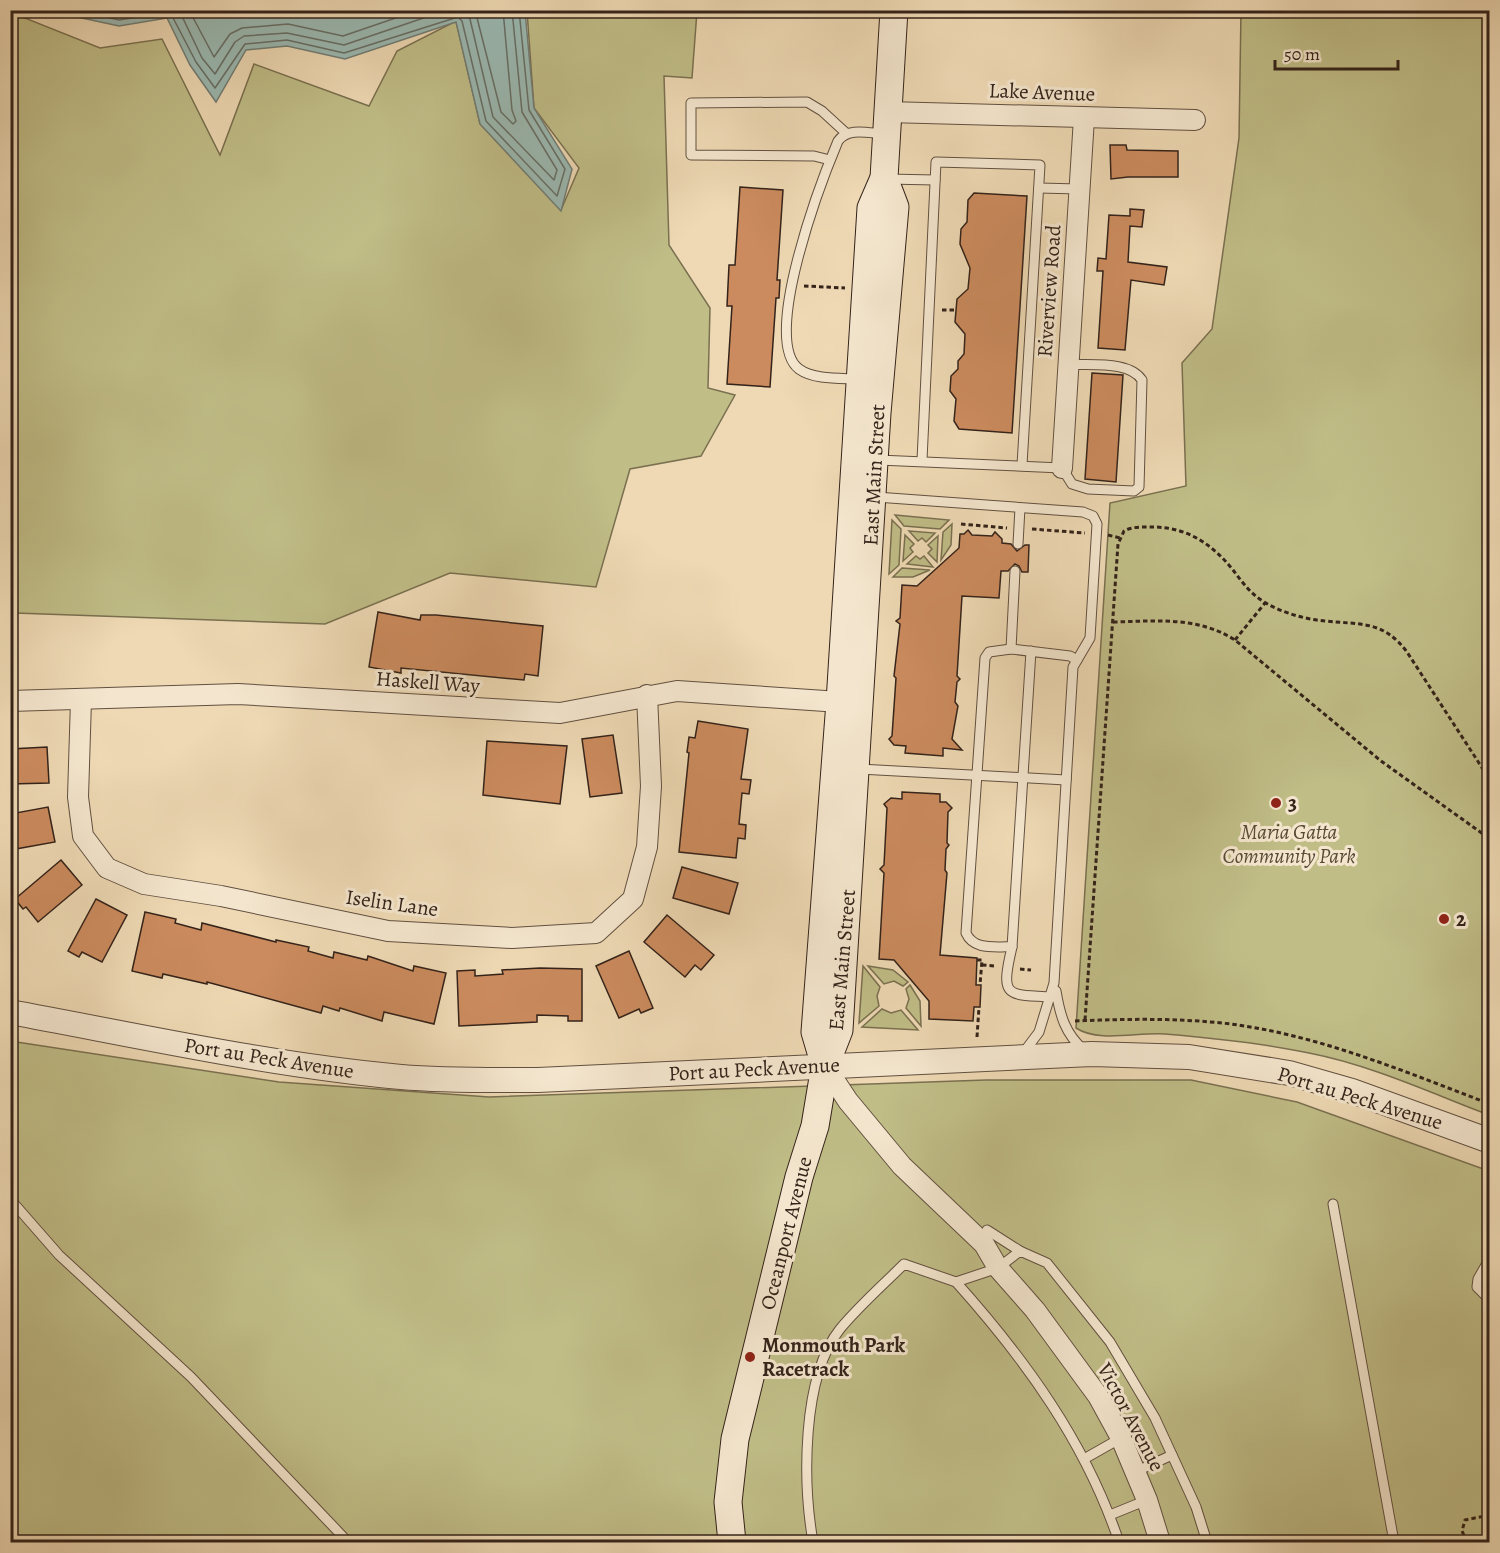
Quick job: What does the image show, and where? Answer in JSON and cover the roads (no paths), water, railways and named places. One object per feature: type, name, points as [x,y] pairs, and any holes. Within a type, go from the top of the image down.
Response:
[{"type":"main road","name":"East Main Street","points":[[825,1066],[839,1030],[873,497],[865,460],[860,380],[871,208],[884,178],[894,10]]},
{"type":"main road","name":"East Main Street","points":[[825,1066],[815,1032],[840,702],[865,460],[878,401],[895,207],[884,178]]},
{"type":"main road","name":"Oceanport Avenue","points":[[732,1542],[728,1502],[735,1439],[799,1177],[815,1126],[825,1066]]},
{"type":"street","name":"Lake Avenue","points":[[886,123],[1084,118],[1195,120]]},
{"type":"street","name":"Riverview Road","points":[[1062,468],[1084,118]]},
{"type":"street","name":"Haskell Way","points":[[10,701],[238,694],[560,713],[677,691],[840,702]]},
{"type":"street","name":"Iselin Lane","points":[[81,700],[78,797],[83,836],[107,867],[144,884],[221,896],[388,931],[512,938],[596,933],[633,899],[647,847],[651,786],[646,695]]},
{"type":"street","name":"Port au Peck Avenue","points":[[10,1012],[240,1055],[403,1077],[538,1080],[1092,1054],[1189,1057],[1289,1073],[1362,1094],[1490,1141]]},
{"type":"street","name":"Victor Avenue","points":[[825,1066],[848,1101],[902,1166],[979,1238],[998,1268],[1067,1353],[1098,1396],[1148,1500],[1160,1542]]},
{"type":"street","name":"Victor Avenue","points":[[902,1166],[930,1178],[987,1230],[996,1244],[998,1268]]},
{"type":"lane","points":[[830,160],[814,156],[691,155],[691,103],[807,102],[822,111],[846,133]]},
{"type":"lane","points":[[860,380],[807,373],[793,362],[789,352],[792,275],[838,141],[846,133],[886,123]]},
{"type":"lane","points":[[922,460],[936,162],[1040,165],[1022,465]]},
{"type":"lane","points":[[884,178],[935,180]]},
{"type":"lane","points":[[1039,188],[1079,189]]},
{"type":"lane","points":[[865,460],[922,460],[1062,468],[1072,484],[1088,489],[1134,491],[1139,487],[1142,380],[1138,373],[1128,368],[1068,364]]},
{"type":"lane","points":[[873,497],[1083,512],[1092,516],[1097,524],[1090,638],[1073,667],[1053,997],[1031,1045],[1018,1058]]},
{"type":"lane","points":[[1018,544],[1020,508]]},
{"type":"lane","points":[[1011,649],[1015,571]]},
{"type":"lane","points":[[1012,947],[979,945],[971,941],[966,933],[985,658],[989,652],[1011,649],[1077,660]]},
{"type":"lane","points":[[1031,651],[1012,947],[1008,964],[1007,988],[1016,996],[1053,997]]},
{"type":"lane","points":[[856,769],[1066,780]]},
{"type":"lane","points":[[1028,996],[1034,997],[1042,1004],[1044,1014],[1041,1026]]},
{"type":"lane","points":[[1053,997],[1068,1034],[1092,1054]]},
{"type":"lane","points":[[10,1198],[59,1255],[191,1377],[348,1542]]},
{"type":"lane","points":[[1333,1204],[1394,1542]]},
{"type":"lane","name":"Victor Avenue","points":[[987,1230],[1020,1251],[1047,1263],[1110,1342],[1155,1418],[1196,1507],[1208,1542]]},
{"type":"lane","points":[[956,1282],[998,1268],[1020,1251]]},
{"type":"lane","points":[[1490,1258],[1478,1279],[1477,1287],[1490,1300]]},
{"type":"lane","points":[[813,1542],[807,1506],[807,1433],[821,1367],[840,1329],[904,1264],[956,1282],[1012,1347],[1039,1384],[1084,1459],[1110,1515],[1119,1542]]},
{"type":"lane","points":[[1084,1459],[1120,1438]]},
{"type":"lane","points":[[1135,1472],[1172,1455]]},
{"type":"lane","points":[[1110,1515],[1148,1500]]},
{"type":"water","points":[[49,11],[525,11],[534,108],[572,169],[561,211],[480,124],[456,22],[345,59],[287,46],[246,50],[216,102],[190,65],[167,18],[119,26]]},
{"type":"place","name":"3","points":[[1276,803]]},
{"type":"place","name":"2","points":[[1444,919]]},
{"type":"place","name":"Monmouth Park Racetrack","points":[[750,1357]]},
{"type":"park label","name":"Maria Gatta Community Park","points":[[1289,844]]}]
